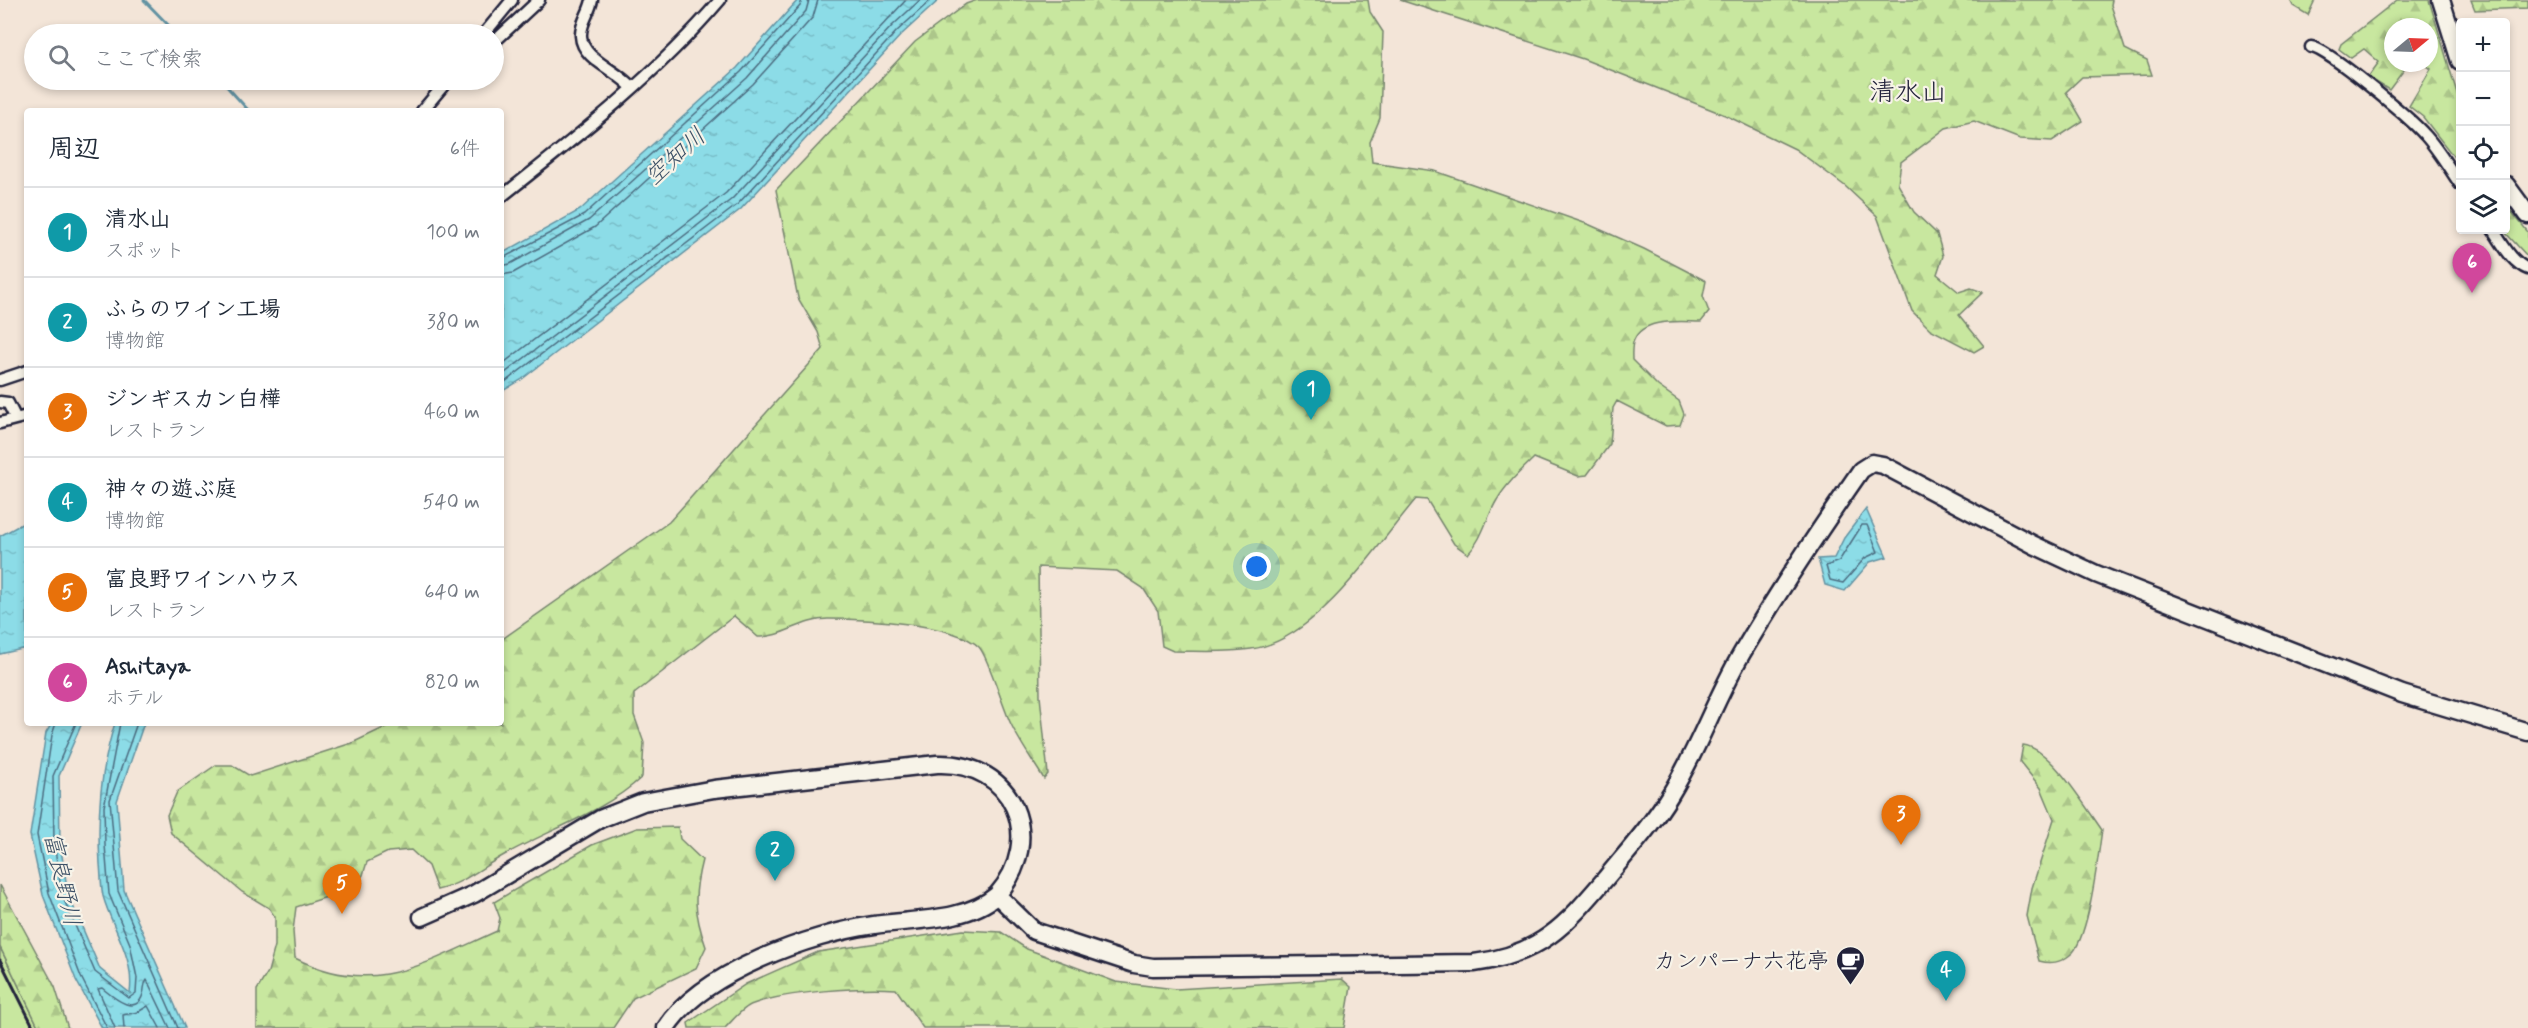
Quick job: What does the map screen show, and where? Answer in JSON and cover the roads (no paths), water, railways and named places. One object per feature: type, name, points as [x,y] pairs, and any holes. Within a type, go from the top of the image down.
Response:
[{"type":"street","points":[[492,24],[512,0]]},
{"type":"street","points":[[504,33],[539,0]]},
{"type":"street","points":[[592,0],[581,34],[583,45],[589,54],[612,69],[632,88]]},
{"type":"street","points":[[504,195],[632,88],[687,38],[720,0]]},
{"type":"street","points":[[2441,0],[2456,48]]},
{"type":"street","points":[[2311,47],[2318,47],[2338,62],[2424,134],[2457,180]]},
{"type":"street","points":[[425,108],[440,90]]},
{"type":"street","points":[[2510,192],[2528,215]]},
{"type":"street","points":[[2496,234],[2520,266],[2528,269]]},
{"type":"street","points":[[0,380],[24,372]]},
{"type":"street","points":[[0,402],[8,403],[15,417]]},
{"type":"street","points":[[0,423],[24,416]]},
{"type":"street","points":[[997,895],[1034,931],[1134,964],[1153,967],[1474,963],[1495,961],[1527,951],[1567,924],[1659,812],[1686,765],[1720,693],[1763,619],[1861,470],[1872,463],[1883,465],[2034,545],[2096,574],[2402,694],[2528,732]]},
{"type":"street","points":[[422,916],[469,897],[579,830],[636,804],[714,789],[938,764],[961,765],[983,773],[1003,789],[1016,810],[1021,834],[1018,859],[1014,873],[997,895],[983,905],[962,913],[849,929],[794,944],[755,962],[706,990],[685,1006],[666,1028]]},
{"type":"water","name":"空知川","points":[[798,0],[939,0],[901,35],[741,209],[521,380],[504,390],[504,252],[580,210],[737,68]]},
{"type":"water","points":[[1866,509],[1887,557],[1870,562],[1845,591],[1825,585],[1818,559],[1834,558],[1844,538]]},
{"type":"water","points":[[24,523],[24,649],[0,654],[0,536]]},
{"type":"water","name":"富良野川","points":[[50,726],[81,726],[59,776],[60,843],[68,894],[100,969],[130,993],[131,980],[126,955],[102,892],[99,810],[106,758],[114,726],[143,726],[117,801],[124,890],[185,1028],[102,1028],[76,980],[43,895],[30,835],[46,733]]},
{"type":"waterway","points":[[144,0],[167,24]]},
{"type":"waterway","points":[[230,90],[246,108]]},
{"type":"railway","points":[[0,960],[34,1028]]},
{"type":"place","name":"Ashitaya","points":[[2472,293]]},
{"type":"place","name":"清水山","points":[[1311,420]]},
{"type":"place","name":"ジンギスカン白樺","points":[[1901,845]]},
{"type":"place","name":"ふらのワイン工場","points":[[775,881]]},
{"type":"place","name":"富良野ワインハウス","points":[[342,914]]},
{"type":"place","name":"カンパーナ六花亭","points":[[1850,986]]},
{"type":"place","name":"神々の遊ぶ庭","points":[[1946,1001]]},
{"type":"district","name":"清水山","points":[[1908,91]]}]
